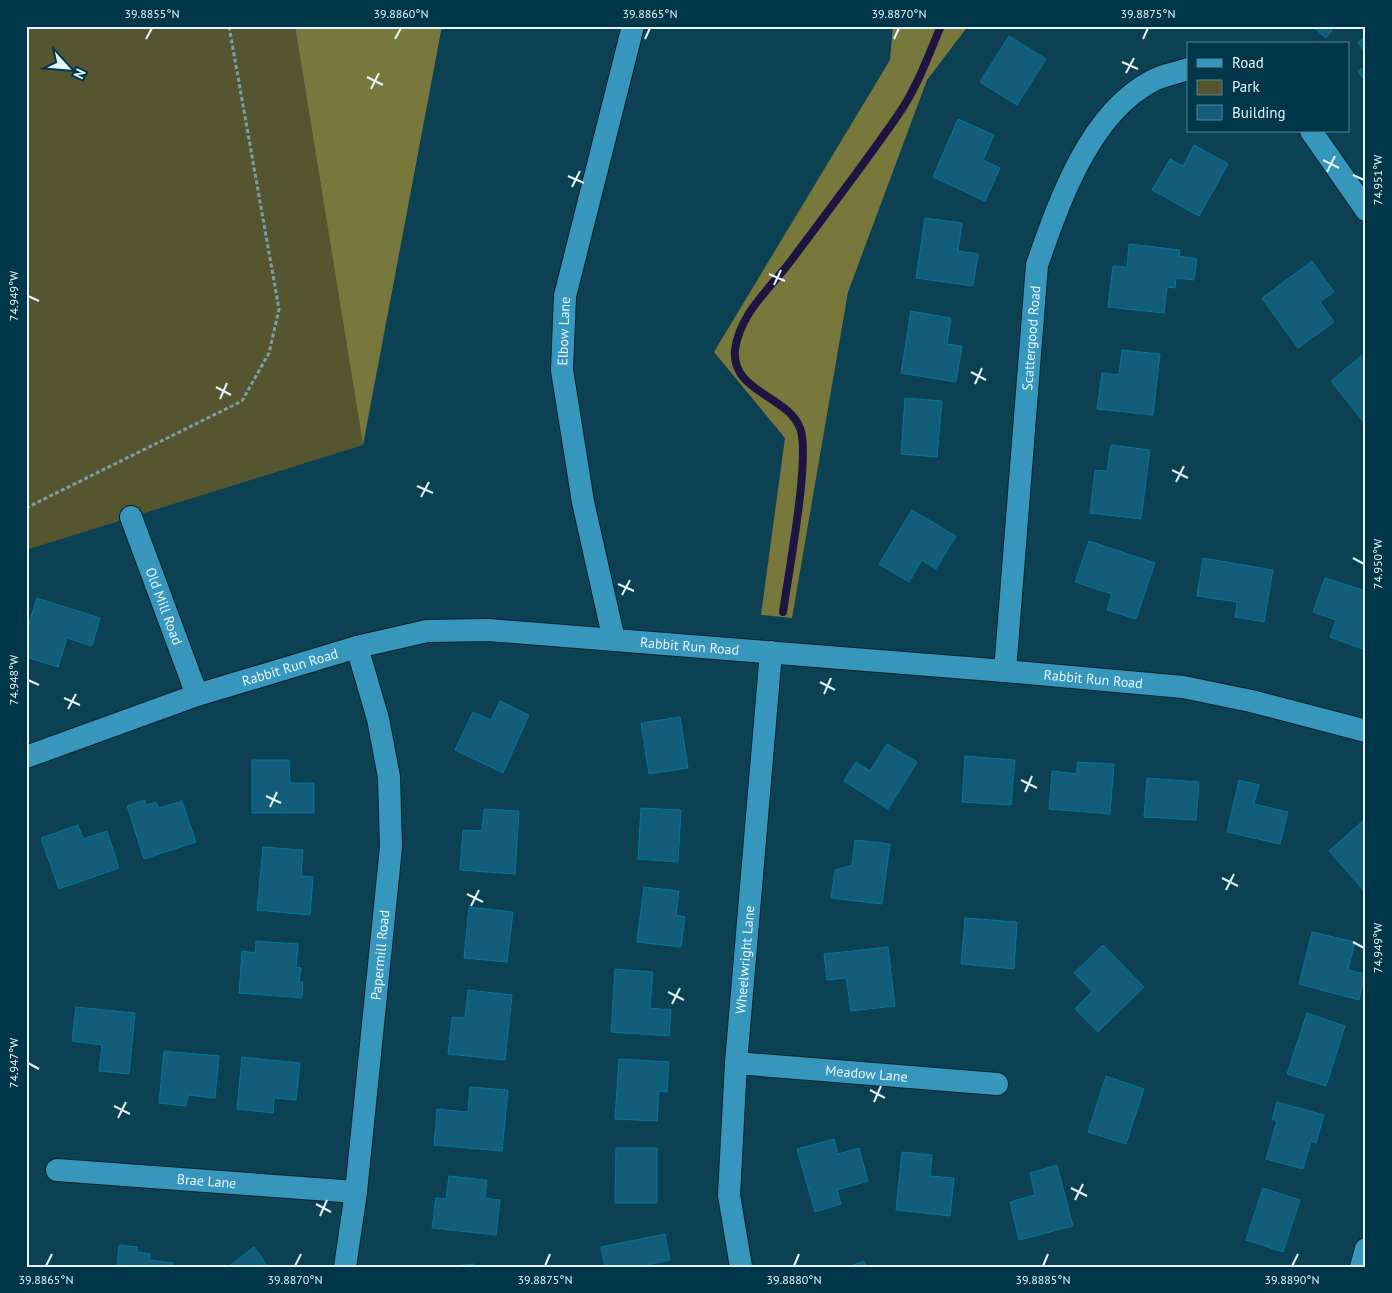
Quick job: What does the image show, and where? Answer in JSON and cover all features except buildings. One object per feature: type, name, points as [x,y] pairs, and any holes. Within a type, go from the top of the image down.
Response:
[{"type":"street","name":"Elbow Lane","points":[[614,640],[583,502],[562,370],[565,296],[632,26]]},
{"type":"street","name":"Scattergood Road","points":[[1005,671],[1037,265],[1059,202],[1090,144],[1119,106],[1152,80],[1187,69]]},
{"type":"street","points":[[1312,132],[1366,210]]},
{"type":"street","name":"Old Mill Road","points":[[131,517],[197,695]]},
{"type":"street","name":"Rabbit Run Road","points":[[26,757],[197,695],[357,648],[427,630],[488,630],[1183,687],[1251,701],[1366,731]]},
{"type":"street","name":"Papermill Road","points":[[345,1267],[356,1192],[391,847],[389,777],[378,719],[357,648]]},
{"type":"street","name":"Wheelwright Lane","points":[[741,1267],[729,1195],[736,1062],[771,652]]},
{"type":"street","name":"Meadow Lane","points":[[736,1062],[996,1084]]},
{"type":"street","name":"Brae Lane","points":[[57,1170],[356,1192]]},
{"type":"street","points":[[1361,1267],[1366,1249]]},
{"type":"path","points":[[26,508],[242,402],[269,353],[279,309],[229,26]]},
{"type":"green space","points":[[26,26],[295,26],[363,445],[26,550]]},
{"type":"shaded area","points":[[295,26],[442,26],[363,445]]},
{"type":"shaded area","points":[[893,26],[968,26],[927,80],[848,292],[792,618],[761,615],[785,438],[714,352],[890,60]]},
{"type":"waterway","points":[[783,612],[801,489],[803,442],[800,428],[793,417],[784,408],[750,384],[742,375],[736,364],[735,350],[738,336],[750,312],[833,205],[905,105],[922,72],[941,26]]}]
